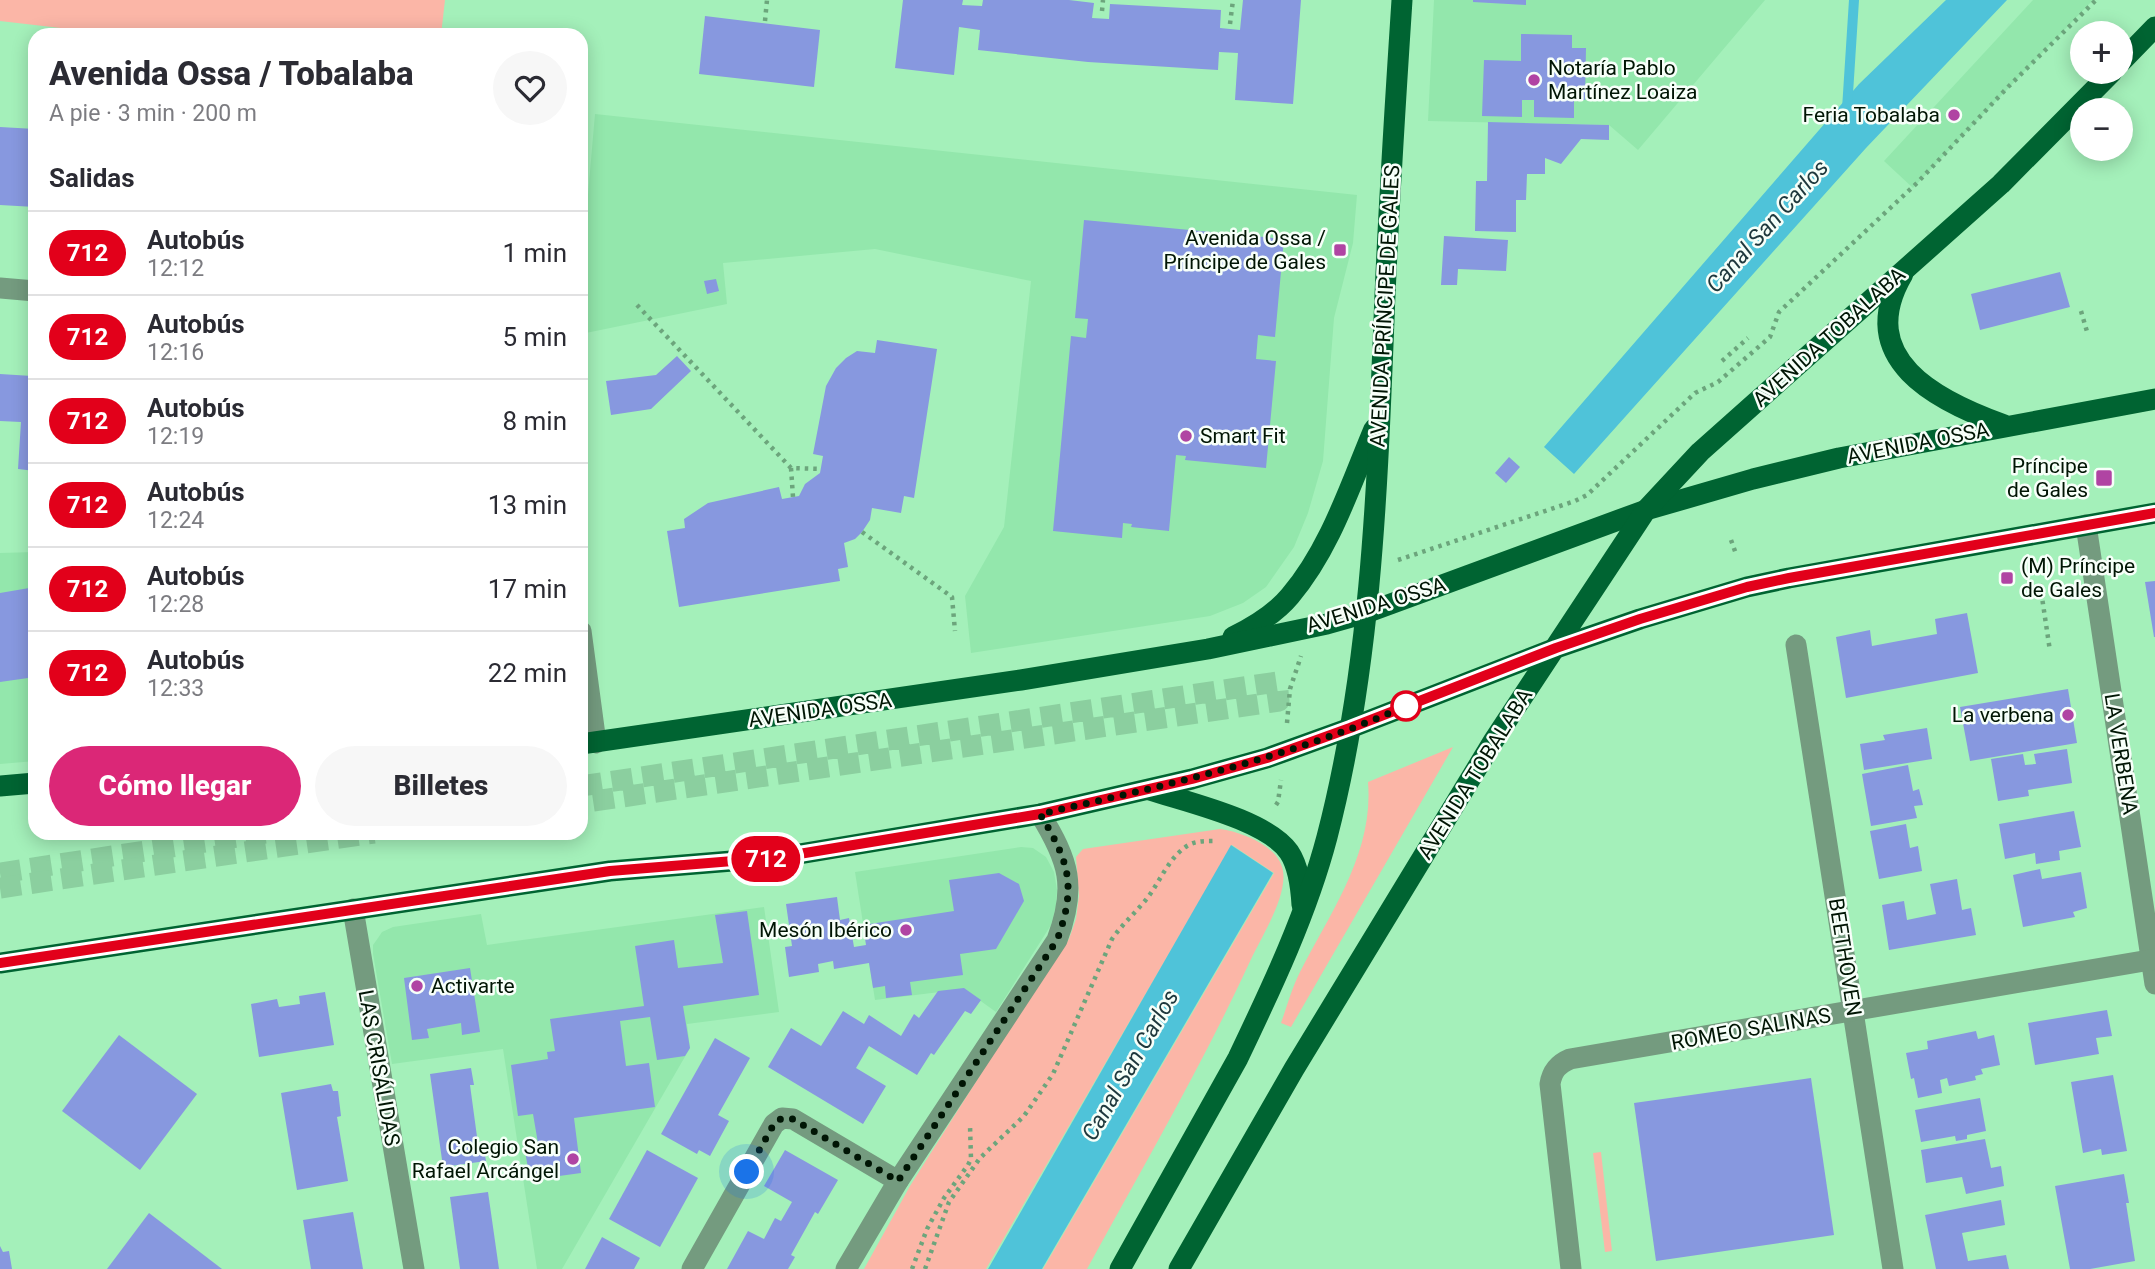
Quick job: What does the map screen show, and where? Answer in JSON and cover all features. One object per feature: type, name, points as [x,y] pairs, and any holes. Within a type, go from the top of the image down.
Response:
[{"type":"main road","name":"AVENIDA PRÍNCIPE DE GALES","points":[[1366,612],[1371,568],[1402,0]]},
{"type":"main road","points":[[2133,50],[2155,27]]},
{"type":"main road","name":"AVENIDA TOBALABA","points":[[1179,1269],[1354,968],[1494,740],[1646,510],[1700,452],[2001,184],[2100,84]]},
{"type":"main road","points":[[1908,267],[1897,284],[1889,321],[1892,349],[1905,370],[1943,400],[2007,426]]},
{"type":"main road","name":"AVENIDA OSSA","points":[[589,744],[1008,682],[1208,649],[1366,612],[1646,510],[1776,473],[1839,458],[2155,400]]},
{"type":"main road","points":[[1208,649],[1250,629],[1288,599],[1314,565],[1380,414]]},
{"type":"main road","points":[[0,963],[610,871],[781,857],[1040,814],[1148,790],[1284,753],[1556,648],[1747,587],[2155,513]]},
{"type":"main road","points":[[1120,1269],[1238,1058],[1302,913],[1326,840],[1341,782],[1366,612]]},
{"type":"main road","points":[[0,786],[28,784]]},
{"type":"main road","points":[[1148,790],[1228,815],[1271,836],[1288,850],[1296,866],[1302,913]]},
{"type":"street","points":[[0,288],[28,290]]},
{"type":"street","name":"LA VERBENA","points":[[2086,524],[2155,984]]},
{"type":"street","name":"BEETHOVEN","points":[[1796,645],[1893,1269]]},
{"type":"street","points":[[846,1269],[898,1181],[1057,940],[1065,919],[1069,895],[1065,862],[1054,836],[1040,814]]},
{"type":"street","name":"LAS CRISÁLIDAS","points":[[353,909],[414,1269]]},
{"type":"street","name":"ROMEO SALINAS","points":[[1571,1269],[1550,1084],[1551,1076],[1561,1063],[1570,1059],[2153,959]]},
{"type":"street","points":[[692,1269],[774,1124],[782,1118],[793,1119],[898,1181]]},
{"type":"path","points":[[765,21],[767,0]]},
{"type":"path","points":[[1102,10],[1103,0]]},
{"type":"path","points":[[1230,24],[1233,0]]},
{"type":"path","points":[[1371,568],[1428,551],[1587,495],[1695,393],[1718,382],[1770,337],[1779,312],[1917,183],[2096,0]]},
{"type":"path","points":[[637,305],[790,468],[793,497]]},
{"type":"path","points":[[2081,311],[2088,335]]},
{"type":"path","points":[[1722,361],[1748,338]]},
{"type":"path","points":[[790,468],[821,469]]},
{"type":"path","points":[[862,532],[953,597],[955,631]]},
{"type":"path","points":[[1731,540],[1736,554]]},
{"type":"path","points":[[2040,584],[2050,651]]},
{"type":"path","points":[[1254,826],[1271,812],[1278,802],[1290,689],[1311,626]]},
{"type":"path","points":[[925,1269],[949,1202],[980,1158],[1024,1115],[1053,1074],[1112,939],[1122,923],[1143,903],[1180,853],[1200,841],[1213,841]]},
{"type":"shaded area","points":[[0,0],[445,0],[442,28],[60,28],[0,21]]},
{"type":"shaded area","points":[[1434,0],[1765,0],[1638,150],[1609,125],[1428,121]]},
{"type":"shaded area","name":"Feria Tobalaba","points":[[2033,0],[2093,0],[1913,188],[1884,161]]},
{"type":"shaded area","points":[[595,114],[1357,195],[1353,243],[1334,318],[1323,461],[1308,513],[1294,547],[1266,587],[1243,603],[1210,616],[971,653],[965,596],[1004,527],[1031,281],[875,249],[723,263],[727,304],[588,333],[588,194]]},
{"type":"shaded area","points":[[28,552],[28,762],[0,764],[0,553]]},
{"type":"shaded area","points":[[1453,747],[1291,1027],[1281,1023],[1297,978],[1348,881],[1357,858],[1368,808],[1368,782]]},
{"type":"shaded area","points":[[1220,829],[1249,837],[1275,854],[1283,871],[1282,891],[1214,1035],[1087,1269],[1043,1269],[1274,873],[1232,845],[986,1269],[864,1269],[910,1186],[1069,939],[1076,919],[1079,896],[1076,857],[1083,849]]},
{"type":"shaded area","points":[[1021,847],[1033,848],[1046,857],[1054,872],[1056,906],[1051,925],[996,1012],[964,989],[875,1000],[855,872]]},
{"type":"shaded area","name":"Colegio San Rafael Arcángel","points":[[764,907],[779,1012],[687,1024],[690,1048],[562,1269],[537,1269],[503,1049],[392,1064],[373,945],[382,932],[393,927],[481,914],[487,945]]},
{"type":"shaded area","points":[[1601,1152],[1612,1251],[1605,1252],[1593,1153]]},
{"type":"water","name":"Canal San Carlos","points":[[1946,0],[2007,0],[1866,148],[1574,474],[1544,447],[1859,84]]},
{"type":"water","name":"Canal San Carlos","points":[[1231,845],[1273,873],[1042,1269],[988,1269]]},
{"type":"building","points":[[903,0],[963,0],[962,5],[982,6],[983,0],[1069,0],[1094,3],[1092,18],[1109,19],[1110,4],[1221,10],[1220,28],[1240,30],[1243,0],[1301,0],[1293,104],[1235,100],[1238,53],[1219,52],[1218,70],[1088,62],[978,50],[980,30],[959,27],[954,75],[895,68]]},
{"type":"building","points":[[1526,0],[1526,5],[1473,2]]},
{"type":"building","points":[[705,16],[820,30],[814,87],[699,74]]},
{"type":"building","name":"Notaría Pablo Martínez Loaiza","points":[[1521,34],[1572,35],[1572,48],[1586,48],[1585,100],[1574,100],[1574,118],[1534,117],[1534,100],[1522,100],[1522,117],[1482,116],[1484,60],[1521,61]]},
{"type":"building","points":[[1488,122],[1609,125],[1609,140],[1581,139],[1561,164],[1545,158],[1545,174],[1527,174],[1526,200],[1516,200],[1516,232],[1475,231],[1476,181],[1487,181]]},
{"type":"building","points":[[0,127],[28,129],[28,207],[0,205]]},
{"type":"building","points":[[1084,220],[1284,239],[1275,337],[1258,335],[1256,359],[1276,361],[1266,468],[1185,460],[1186,456],[1176,455],[1169,531],[1131,527],[1132,524],[1123,523],[1122,538],[1053,531],[1071,336],[1086,338],[1088,319],[1075,318]]},
{"type":"building","points":[[1444,236],[1508,240],[1506,271],[1458,269],[1457,285],[1441,285]]},
{"type":"building","points":[[2060,272],[2070,307],[1980,330],[1971,294]]},
{"type":"building","points":[[716,279],[719,291],[707,294],[704,281]]},
{"type":"building","points":[[877,340],[937,349],[914,498],[904,496],[901,513],[872,508],[870,520],[862,532],[855,539],[844,543],[848,567],[838,569],[840,581],[679,607],[667,531],[685,528],[684,519],[708,503],[779,487],[782,499],[799,496],[805,484],[820,473],[823,456],[813,454],[826,386],[836,368],[846,358],[857,351],[875,353]]},
{"type":"building","points":[[677,356],[691,371],[651,409],[611,415],[606,381],[656,375]]},
{"type":"building","points":[[0,374],[28,376],[28,470],[18,469],[21,422],[0,421]]},
{"type":"building","points":[[1509,457],[1520,467],[1506,483],[1495,473]]},
{"type":"building","points":[[2155,581],[2155,637],[2154,637],[2145,582]]},
{"type":"building","points":[[28,588],[28,678],[0,682],[0,593]]},
{"type":"building","points":[[1967,613],[1978,673],[1846,698],[1836,637],[1870,630],[1872,646],[1937,634],[1935,619]]},
{"type":"building","points":[[2068,689],[2077,743],[1970,761],[1960,707]]},
{"type":"building","points":[[1927,728],[1932,759],[1864,770],[1860,744],[1885,740],[1883,735]]},
{"type":"building","points":[[2067,749],[2072,783],[2028,790],[2029,796],[1998,801],[1991,759],[2023,754],[2025,765],[2036,764],[2034,754]]},
{"type":"building","points":[[1908,765],[1913,791],[1919,789],[1923,805],[1914,806],[1917,818],[1871,826],[1862,774]]},
{"type":"building","points":[[2074,811],[2081,847],[2059,851],[2060,860],[2036,864],[2035,853],[2005,859],[1999,824]]},
{"type":"building","points":[[1906,824],[1910,848],[1918,846],[1922,871],[1879,879],[1870,831]]},
{"type":"building","points":[[2040,869],[2042,879],[2081,872],[2087,908],[2073,912],[2075,917],[2023,927],[2013,875]]},
{"type":"building","points":[[999,873],[1019,884],[1024,901],[996,949],[960,954],[963,975],[910,982],[912,995],[886,998],[885,986],[873,988],[869,963],[834,969],[833,961],[818,964],[819,972],[789,977],[785,947],[792,946],[786,904],[837,897],[840,920],[849,918],[854,947],[866,945],[863,925],[954,911],[949,880]]},
{"type":"building","points":[[1957,879],[1962,910],[1971,908],[1976,935],[1889,950],[1882,905],[1904,901],[1907,920],[1936,914],[1930,884]]},
{"type":"building","points":[[747,911],[759,995],[683,1006],[690,1048],[685,1056],[657,1060],[650,1017],[620,1021],[626,1066],[649,1063],[655,1107],[574,1118],[581,1173],[530,1180],[525,1151],[539,1149],[533,1114],[518,1116],[511,1065],[548,1059],[547,1052],[555,1051],[550,1019],[644,1006],[635,946],[674,940],[678,968],[723,963],[715,915]]},
{"type":"building","points":[[470,968],[480,1032],[462,1035],[461,1023],[427,1029],[429,1038],[412,1040],[404,978]]},
{"type":"building","points":[[964,988],[981,1000],[971,1014],[965,1011],[917,1075],[869,1046],[856,1068],[886,1086],[863,1124],[768,1067],[791,1028],[821,1046],[843,1011],[864,1024],[869,1015],[901,1036],[914,1014],[919,1018],[938,991]]},
{"type":"building","points":[[325,992],[334,1045],[259,1057],[251,1004],[277,999],[279,1007],[300,1004],[299,996]]},
{"type":"building","points":[[2107,1010],[2112,1036],[2096,1038],[2099,1054],[2035,1065],[2028,1023]]},
{"type":"building","points":[[1976,1031],[1978,1039],[1994,1035],[2000,1065],[1981,1069],[1983,1074],[1975,1076],[1976,1080],[1949,1086],[1947,1078],[1940,1080],[1942,1093],[1918,1098],[1906,1053],[1928,1049],[1927,1041]]},
{"type":"building","points":[[119,1035],[197,1094],[140,1170],[62,1111]]},
{"type":"building","points":[[715,1038],[750,1058],[718,1115],[729,1121],[710,1156],[699,1150],[697,1154],[661,1134]]},
{"type":"building","points":[[471,1068],[474,1085],[470,1085],[478,1144],[483,1143],[486,1161],[443,1167],[430,1074]]},
{"type":"building","points":[[2113,1075],[2127,1151],[2102,1155],[2101,1149],[2083,1153],[2071,1082]]},
{"type":"building","points":[[1811,1078],[1834,1235],[1656,1261],[1634,1103]]},
{"type":"building","points":[[331,1084],[333,1091],[338,1091],[341,1116],[337,1117],[348,1181],[297,1190],[281,1093]]},
{"type":"building","points":[[1980,1098],[1986,1131],[1967,1135],[1967,1139],[1956,1141],[1955,1136],[1921,1142],[1915,1110]]},
{"type":"building","points":[[1985,1139],[1991,1168],[2001,1166],[2004,1186],[1966,1194],[1962,1177],[1926,1183],[1921,1150]]},
{"type":"building","points":[[647,1150],[698,1178],[660,1247],[609,1219]]},
{"type":"building","points":[[785,1150],[838,1180],[818,1214],[815,1212],[791,1255],[795,1257],[788,1269],[727,1269],[748,1231],[764,1239],[775,1218],[781,1221],[792,1202],[764,1186]]},
{"type":"building","points":[[2124,1174],[2135,1261],[2090,1269],[2070,1269],[2055,1186]]},
{"type":"building","points":[[488,1192],[499,1269],[460,1269],[450,1197]]},
{"type":"building","points":[[2001,1200],[2005,1225],[1962,1233],[1968,1261],[2006,1255],[2009,1269],[1936,1269],[1925,1215]]},
{"type":"building","points":[[353,1212],[363,1269],[311,1269],[303,1220]]},
{"type":"building","points":[[149,1213],[222,1269],[107,1269]]},
{"type":"building","points":[[602,1237],[640,1258],[634,1269],[585,1269]]},
{"type":"building","points":[[0,1246],[3,1252],[9,1251],[12,1269],[0,1269]]},
{"type":"waterway","points":[[1847,109],[1854,0]]},
{"type":"tunnel","points":[[588,785],[1277,682],[1279,701],[588,802]]},
{"type":"tunnel","points":[[0,873],[219,840]]},
{"type":"tunnel","points":[[0,888],[326,840]]},
{"type":"bus line","name":"712","points":[[0,963],[610,871],[781,857],[1040,814],[1148,790],[1284,753],[1556,648],[1747,587],[2155,513]]},
{"type":"place","name":"Notaría Pablo Martínez Loaiza","points":[[1534,80]]},
{"type":"place","name":"Feria Tobalaba","points":[[1954,115]]},
{"type":"place","name":"Avenida Ossa / Príncipe de Gales","points":[[1340,250]]},
{"type":"place","name":"Smart Fit","points":[[1186,436]]},
{"type":"place","name":"Príncipe de Gales","points":[[2104,478]]},
{"type":"place","name":"(M) Príncipe de Gales","points":[[2007,578]]},
{"type":"place","name":"La verbena","points":[[2068,715]]},
{"type":"place","name":"Mesón Ibérico","points":[[906,930]]},
{"type":"place","name":"Activarte","points":[[417,986]]},
{"type":"place","name":"Colegio San Rafael Arcángel","points":[[573,1159]]},
{"type":"route","points":[[747,1172],[774,1124],[782,1118],[793,1119],[898,1181],[1057,940],[1065,919],[1069,895],[1065,862],[1054,836],[1040,814],[1148,790],[1284,753],[1406,706]]}]
